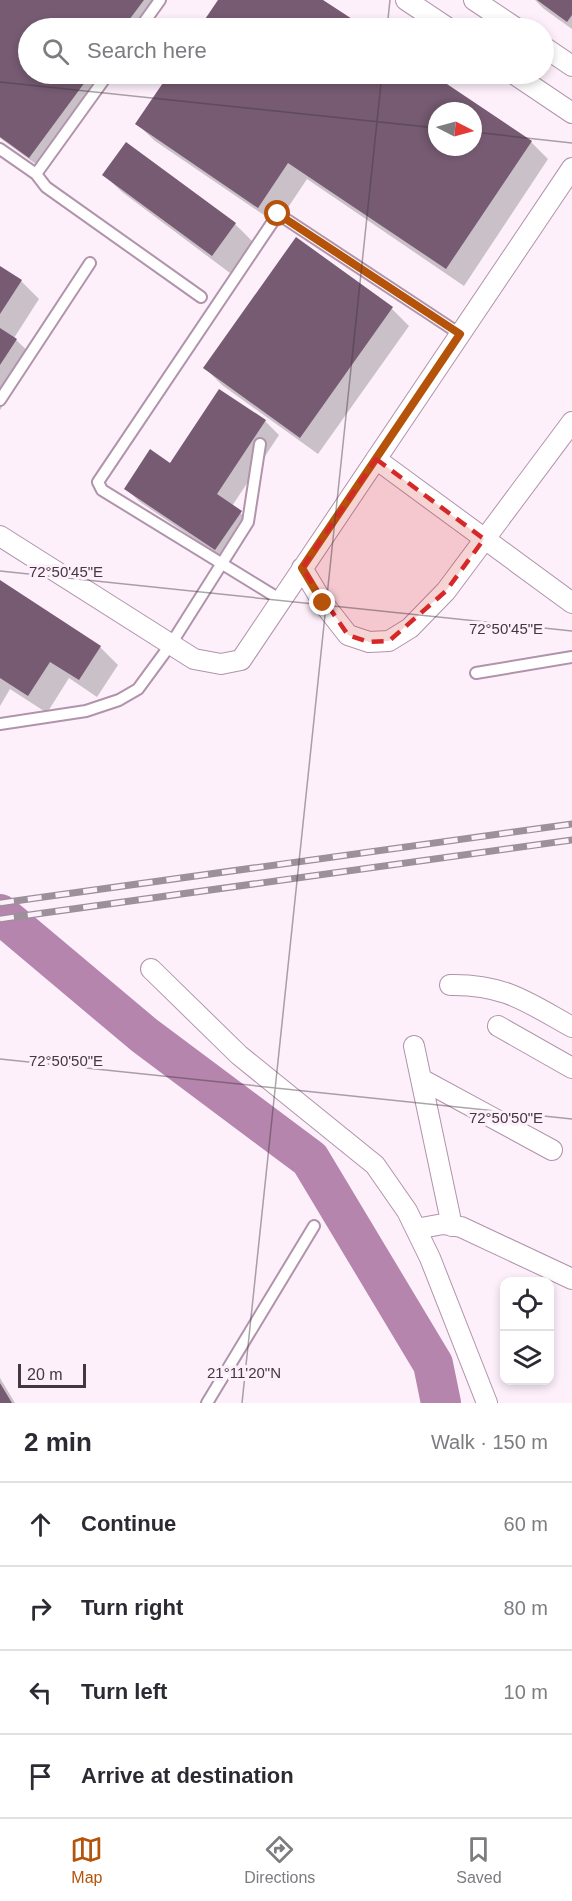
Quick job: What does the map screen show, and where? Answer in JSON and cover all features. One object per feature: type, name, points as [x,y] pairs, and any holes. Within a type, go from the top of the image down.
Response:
[{"type":"street","points":[[406,0],[433,18]]},
{"type":"street","points":[[474,0],[493,6],[506,18]]},
{"type":"street","points":[[554,54],[572,66]]},
{"type":"street","points":[[529,84],[572,113]]},
{"type":"street","points":[[0,536],[194,659],[221,664],[241,660],[572,168]]},
{"type":"street","points":[[302,568],[323,603],[348,635],[369,642],[390,641],[410,628],[446,591],[572,422]]},
{"type":"street","points":[[376,459],[572,603]]},
{"type":"street","points":[[151,969],[239,1055],[375,1165],[407,1211],[430,1258],[487,1403]]},
{"type":"street","points":[[450,986],[474,985],[501,991],[521,999],[572,1027]]},
{"type":"street","points":[[498,1026],[572,1068]]},
{"type":"street","points":[[414,1046],[452,1226]]},
{"type":"street","points":[[421,1079],[552,1150]]},
{"type":"street","points":[[416,1229],[443,1224],[460,1227],[572,1279]]},
{"type":"lane","points":[[147,18],[160,0]]},
{"type":"lane","points":[[36,174],[101,84]]},
{"type":"lane","points":[[0,149],[36,174],[46,187],[201,297]]},
{"type":"lane","points":[[280,600],[102,490],[98,482],[278,214],[460,334]]},
{"type":"lane","points":[[0,400],[90,263]]},
{"type":"lane","points":[[0,724],[86,711],[119,700],[138,689],[171,644],[248,522],[260,444]]},
{"type":"lane","points":[[476,673],[572,657]]},
{"type":"lane","points":[[207,1403],[314,1226]]},
{"type":"highlighted area","points":[[376,459],[484,539],[446,591],[389,641],[369,642],[348,635],[302,568]]},
{"type":"building","points":[[0,0],[144,0],[130,18],[18,18],[18,84],[84,84],[29,158],[0,137]]},
{"type":"building","points":[[218,0],[323,0],[351,18],[206,18]]},
{"type":"building","points":[[537,0],[572,0],[572,15],[567,22]]},
{"type":"building","points":[[162,84],[447,84],[474,102],[428,102],[428,156],[482,156],[482,108],[532,141],[446,269],[288,163],[258,208],[135,124]]},
{"type":"building","points":[[126,142],[236,223],[212,256],[102,175]]},
{"type":"building","points":[[296,237],[393,307],[300,438],[203,368]]},
{"type":"building","points":[[0,266],[22,280],[0,314]]},
{"type":"building","points":[[0,328],[17,339],[0,365]]},
{"type":"building","points":[[219,389],[266,420],[217,494],[242,511],[215,550],[124,489],[150,449],[170,463]]},
{"type":"building","points":[[0,580],[101,646],[79,680],[50,662],[28,696],[0,678]]},
{"type":"building","points":[[0,1383],[12,1403],[0,1403]]},
{"type":"waterway","points":[[0,914],[144,1035],[310,1159],[433,1364],[441,1403]]},
{"type":"railway","points":[[0,903],[572,824]]},
{"type":"railway","points":[[0,919],[572,840]]},
{"type":"route","points":[[278,214],[460,334],[302,568],[323,603]]}]
